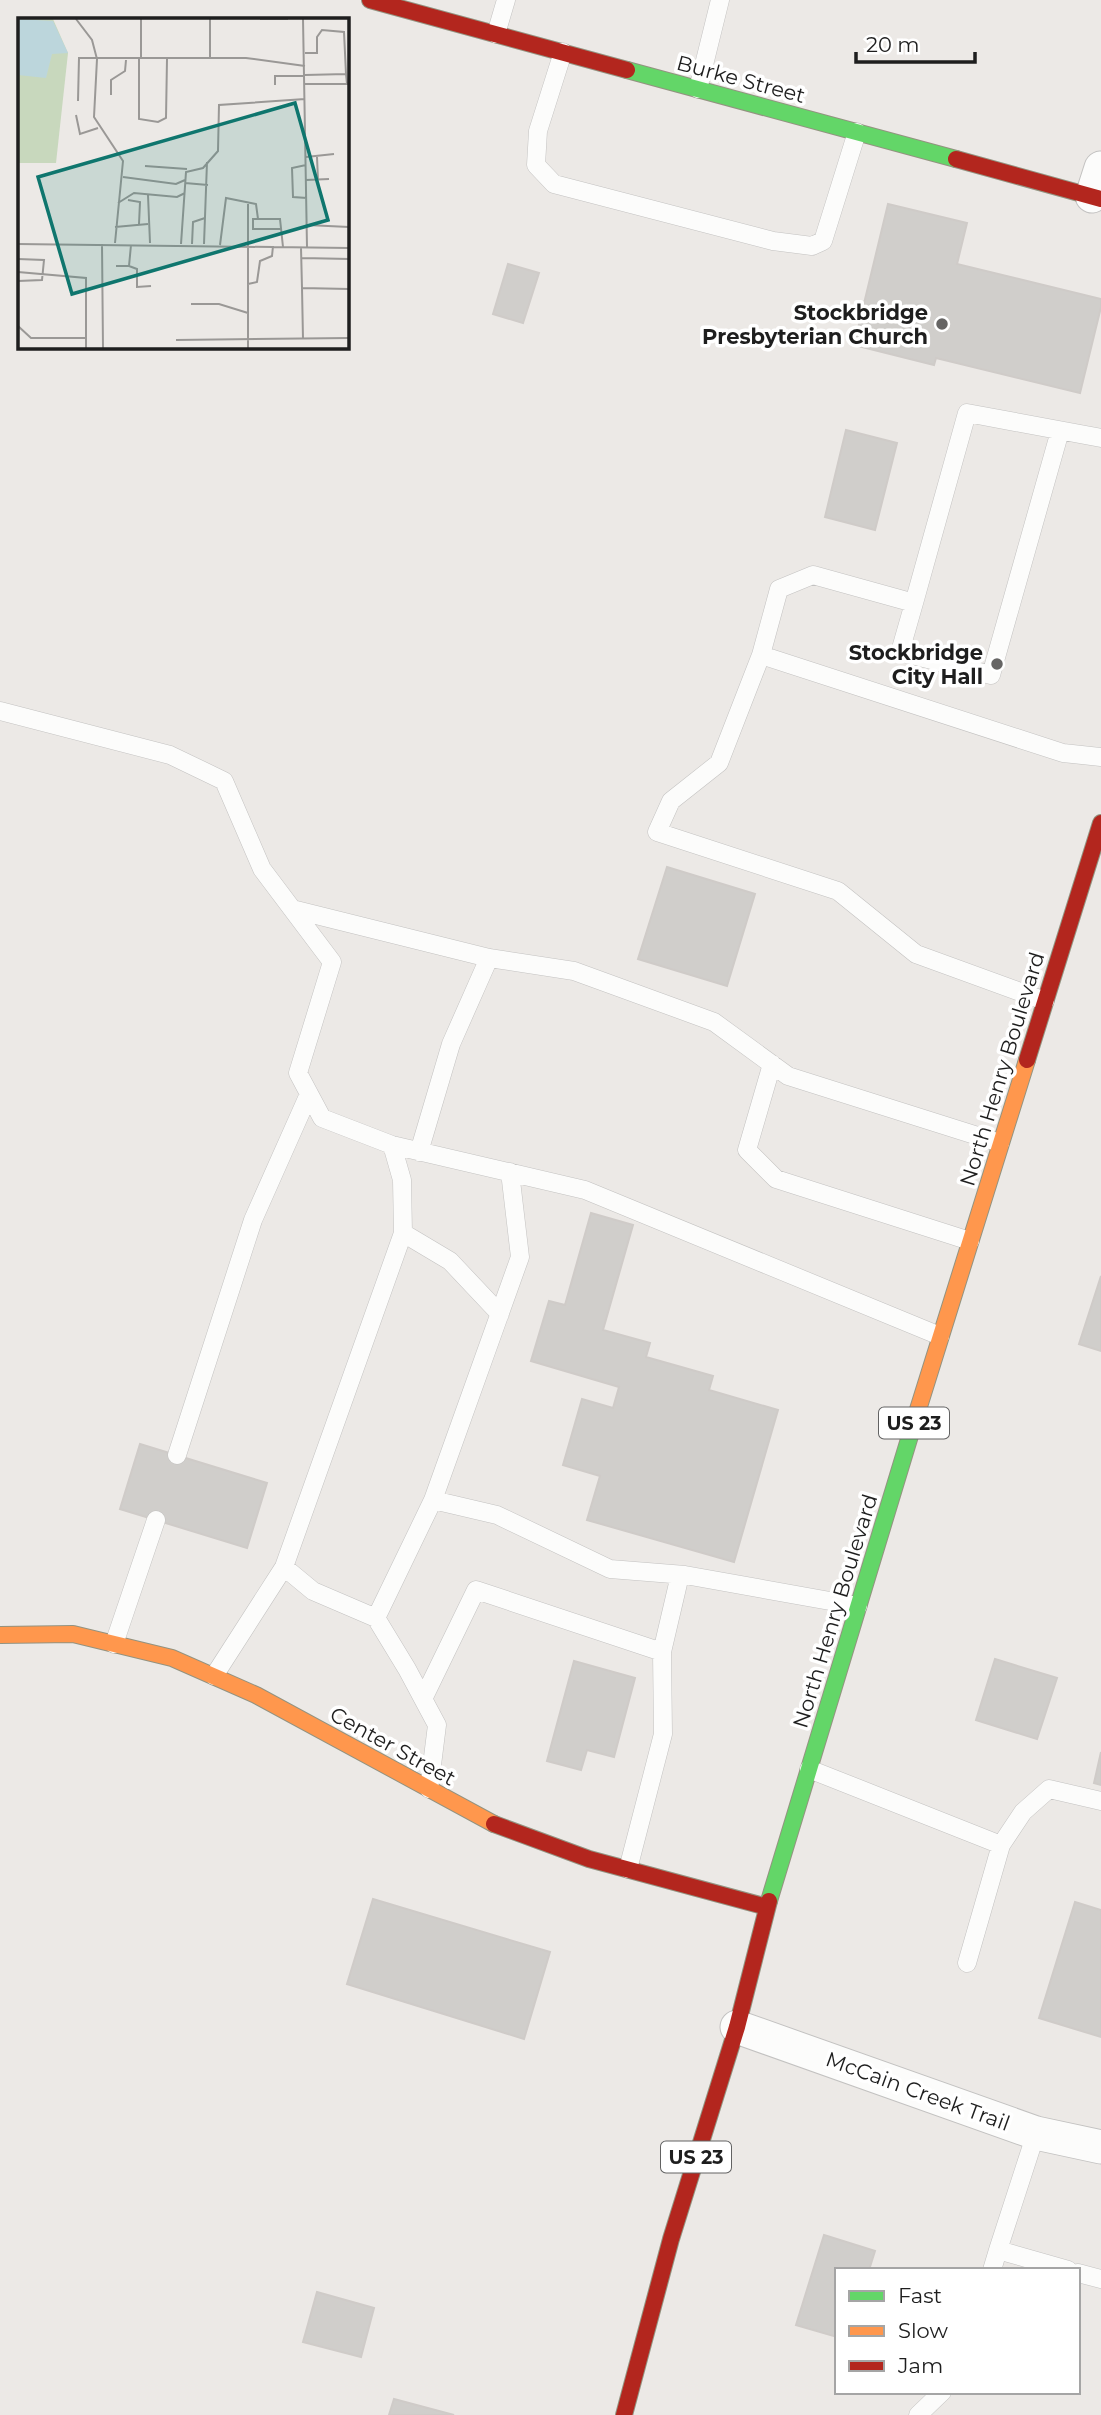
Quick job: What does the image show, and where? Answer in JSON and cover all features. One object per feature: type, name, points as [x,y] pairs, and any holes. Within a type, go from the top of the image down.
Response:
[{"type":"main road","name":"Burke Street","points":[[370,0],[857,132],[1098,188]]},
{"type":"main road","name":"North Henry Boulevard","points":[[624,2415],[671,2239],[737,2027],[767,1907],[808,1769],[1101,823]]},
{"type":"main road","name":"Center Street","points":[[0,1635],[74,1634],[172,1658],[256,1695],[489,1822],[589,1859],[767,1907]]},
{"type":"street","name":"McCain Creek Trail","points":[[737,2027],[1035,2133],[1101,2147]]},
{"type":"lane","points":[[496,34],[506,0]]},
{"type":"lane","points":[[698,89],[720,0]]},
{"type":"lane","points":[[563,52],[538,131],[536,165],[554,184],[773,241],[812,246],[823,241],[857,132]]},
{"type":"lane","points":[[1060,430],[991,676],[900,652],[967,413],[1060,430],[1101,438]]},
{"type":"lane","points":[[915,603],[813,575],[779,589],[761,655],[719,763],[671,801],[657,832],[838,891],[916,954],[1045,1001]]},
{"type":"lane","points":[[761,655],[1063,753],[1101,757]]},
{"type":"lane","points":[[0,711],[170,755],[224,781],[262,869],[332,962],[298,1073],[322,1118],[392,1145],[585,1190],[940,1336]]},
{"type":"lane","points":[[292,908],[489,958],[573,971],[714,1021],[788,1076],[1000,1143]]},
{"type":"lane","points":[[419,1152],[450,1044],[489,958]]},
{"type":"lane","points":[[772,1064],[747,1150],[776,1179],[970,1241]]},
{"type":"lane","points":[[177,1455],[253,1220],[309,1094]]},
{"type":"lane","points":[[214,1676],[284,1567],[403,1233],[402,1180],[392,1145]]},
{"type":"lane","points":[[376,1618],[433,1500],[520,1257],[510,1172]]},
{"type":"lane","points":[[403,1233],[450,1261],[500,1314]]},
{"type":"lane","points":[[433,1500],[498,1515],[610,1569],[680,1575],[858,1605]]},
{"type":"lane","points":[[114,1644],[156,1520]]},
{"type":"lane","points":[[284,1567],[313,1591],[376,1618],[437,1725],[429,1789]]},
{"type":"lane","points":[[628,1870],[663,1734],[662,1652],[680,1575]]},
{"type":"lane","points":[[423,1699],[476,1590],[662,1652]]},
{"type":"lane","points":[[808,1769],[1001,1845]]},
{"type":"lane","points":[[967,1963],[1001,1845],[1023,1812],[1049,1789],[1101,1801]]},
{"type":"lane","points":[[993,2268],[1035,2133]]},
{"type":"lane","points":[[998,2250],[1061,2268]]},
{"type":"lane","points":[[1080,2274],[1101,2279]]},
{"type":"lane","points":[[918,2415],[940,2394]]},
{"type":"building","points":[[888,204],[967,223],[957,264],[1101,299],[1080,393],[936,358],[934,365],[854,345]]},
{"type":"building","points":[[508,264],[539,273],[523,323],[493,314]]},
{"type":"building","points":[[846,430],[897,443],[875,530],[825,517]]},
{"type":"building","points":[[667,867],[755,894],[727,986],[638,959]]},
{"type":"building","points":[[591,1213],[633,1225],[603,1330],[650,1343],[646,1357],[713,1376],[709,1390],[778,1410],[734,1562],[587,1520],[600,1476],[563,1465],[582,1399],[613,1408],[619,1387],[531,1361],[549,1301],[565,1305]]},
{"type":"building","points":[[1101,1276],[1101,1351],[1079,1344]]},
{"type":"building","points":[[140,1444],[267,1483],[247,1548],[120,1509]]},
{"type":"building","points":[[995,1659],[1057,1678],[1037,1739],[976,1720]]},
{"type":"building","points":[[574,1661],[635,1678],[614,1757],[587,1750],[581,1770],[547,1761]]},
{"type":"building","points":[[1101,1752],[1101,1785],[1094,1783]]},
{"type":"building","points":[[373,1899],[550,1952],[524,2039],[347,1984]]},
{"type":"building","points":[[1075,1902],[1101,1910],[1101,2037],[1039,2018]]},
{"type":"building","points":[[824,2235],[875,2251],[870,2268],[835,2268],[835,2336],[796,2325]]},
{"type":"building","points":[[317,2292],[374,2308],[361,2357],[303,2342]]},
{"type":"building","points":[[394,2399],[454,2415],[389,2415]]},
{"type":"traffic: fast","points":[[627,70],[956,159]]},
{"type":"traffic: fast","points":[[769,1901],[916,1416]]},
{"type":"traffic: slow","points":[[916,1416],[1027,1060]]},
{"type":"traffic: slow","points":[[0,1635],[73,1634],[172,1658],[256,1695],[494,1824]]},
{"type":"traffic: jam","points":[[370,0],[627,70]]},
{"type":"traffic: jam","points":[[956,159],[1101,199]]},
{"type":"traffic: jam","points":[[1027,1060],[1101,823]]},
{"type":"traffic: jam","points":[[494,1824],[589,1859],[767,1907]]},
{"type":"traffic: jam","points":[[624,2415],[671,2239],[737,2027],[769,1901]]},
{"type":"place","name":"Stockbridge Presbyterian Church","points":[[942,324]]},
{"type":"place","name":"Stockbridge City Hall","points":[[997,664]]}]
